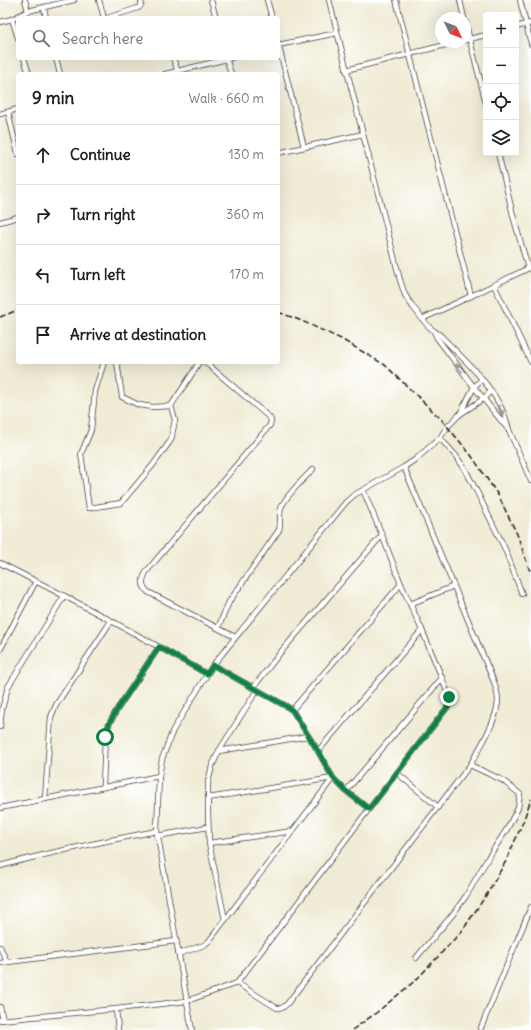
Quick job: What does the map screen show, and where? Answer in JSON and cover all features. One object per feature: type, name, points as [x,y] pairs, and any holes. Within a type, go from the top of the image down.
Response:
[{"type":"street","points":[[25,0],[28,12]]},
{"type":"street","points":[[19,16],[28,12],[74,0]]},
{"type":"street","points":[[99,0],[103,16]]},
{"type":"street","points":[[113,16],[138,8],[141,6],[141,0]]},
{"type":"street","points":[[211,0],[215,16]]},
{"type":"street","points":[[267,0],[271,16]]},
{"type":"street","points":[[329,0],[405,295],[422,319],[440,335],[482,379],[491,391],[500,405],[531,481]]},
{"type":"street","points":[[396,0],[471,296]]},
{"type":"street","points":[[460,0],[463,12]]},
{"type":"street","points":[[520,0],[528,24],[531,44]]},
{"type":"street","points":[[44,8],[46,16]]},
{"type":"street","points":[[0,22],[16,17]]},
{"type":"street","points":[[12,19],[16,32]]},
{"type":"street","points":[[280,45],[337,33]]},
{"type":"street","points":[[471,39],[483,36]]},
{"type":"street","points":[[346,70],[435,48]]},
{"type":"street","points":[[469,48],[483,93]]},
{"type":"street","points":[[280,53],[304,147]]},
{"type":"street","points":[[25,60],[28,72]]},
{"type":"street","points":[[56,60],[60,72]]},
{"type":"street","points":[[174,60],[178,72],[221,60]]},
{"type":"street","points":[[228,60],[230,72]]},
{"type":"street","points":[[0,114],[16,110]]},
{"type":"street","points":[[8,112],[16,146]]},
{"type":"street","points":[[280,153],[363,134]]},
{"type":"street","points":[[422,319],[530,268],[514,218],[499,156]]},
{"type":"street","points":[[0,222],[16,218]]},
{"type":"street","points":[[494,286],[531,362]]},
{"type":"street","points":[[434,331],[437,338],[474,387],[509,430]]},
{"type":"street","points":[[103,364],[95,391],[91,430],[81,454],[89,508],[121,503],[153,466],[171,440],[175,420],[171,406],[199,364]]},
{"type":"street","points":[[117,364],[122,397],[140,405],[153,407],[171,406]]},
{"type":"street","points":[[207,364],[270,418],[270,425],[146,572],[142,579],[144,588],[148,592],[235,637]]},
{"type":"street","points":[[459,415],[474,387],[482,379]]},
{"type":"street","points":[[192,1030],[157,834],[159,776],[162,759],[173,730],[213,665],[339,510],[354,495],[416,459],[440,438],[447,427],[459,415],[491,391]]},
{"type":"street","points":[[440,438],[465,469],[505,549],[522,594]]},
{"type":"street","points":[[238,983],[277,1008],[282,1008],[286,1004],[470,765],[489,730],[496,711],[498,701],[494,682],[404,467]]},
{"type":"street","points":[[218,628],[229,602],[279,530],[283,504],[313,469]]},
{"type":"street","points":[[0,1007],[1,1020],[116,1009],[187,1001],[238,983],[450,704],[442,678],[401,584],[363,490]]},
{"type":"street","points":[[225,920],[209,843],[208,782],[212,766],[219,751],[255,689],[280,653],[382,535]]},
{"type":"street","points":[[0,563],[111,621],[207,674]]},
{"type":"street","points":[[0,650],[36,581]]},
{"type":"street","points":[[292,710],[401,584]]},
{"type":"street","points":[[410,604],[454,586]]},
{"type":"street","points":[[0,727],[2,708],[8,687],[64,596]]},
{"type":"street","points":[[45,799],[52,717],[56,705],[111,621]]},
{"type":"street","points":[[318,751],[422,630]]},
{"type":"street","points":[[102,786],[105,737],[109,724],[159,647]]},
{"type":"street","points":[[213,665],[292,710],[333,778],[346,791],[369,809]]},
{"type":"street","points":[[346,791],[442,678]]},
{"type":"street","points":[[219,751],[308,736]]},
{"type":"street","points":[[416,958],[466,896],[507,829],[518,808],[520,794],[502,780],[470,765]]},
{"type":"street","points":[[397,773],[438,807]]},
{"type":"street","points":[[0,808],[102,786],[159,776]]},
{"type":"street","points":[[208,798],[333,778]]},
{"type":"street","points":[[178,954],[204,945],[209,941],[333,778]]},
{"type":"street","points":[[0,866],[105,841],[208,827]]},
{"type":"street","points":[[209,843],[293,831]]},
{"type":"street","points":[[480,1030],[531,907]]},
{"type":"street","points":[[525,922],[531,925]]},
{"type":"street","points":[[0,963],[176,941]]},
{"type":"street","points":[[0,947],[7,962]]},
{"type":"street","points":[[116,1009],[118,1030]]},
{"type":"railway","points":[[0,317],[16,311]]},
{"type":"railway","points":[[280,313],[341,339],[385,365],[441,419],[471,455],[498,495],[517,534],[531,574]]},
{"type":"railway","points":[[352,1030],[376,1013],[417,979],[462,931],[487,894],[506,861],[531,799]]},
{"type":"route","points":[[105,737],[109,724],[118,708],[159,647],[207,674],[213,665],[292,710],[333,778],[346,791],[369,809],[450,704],[449,697]]}]
